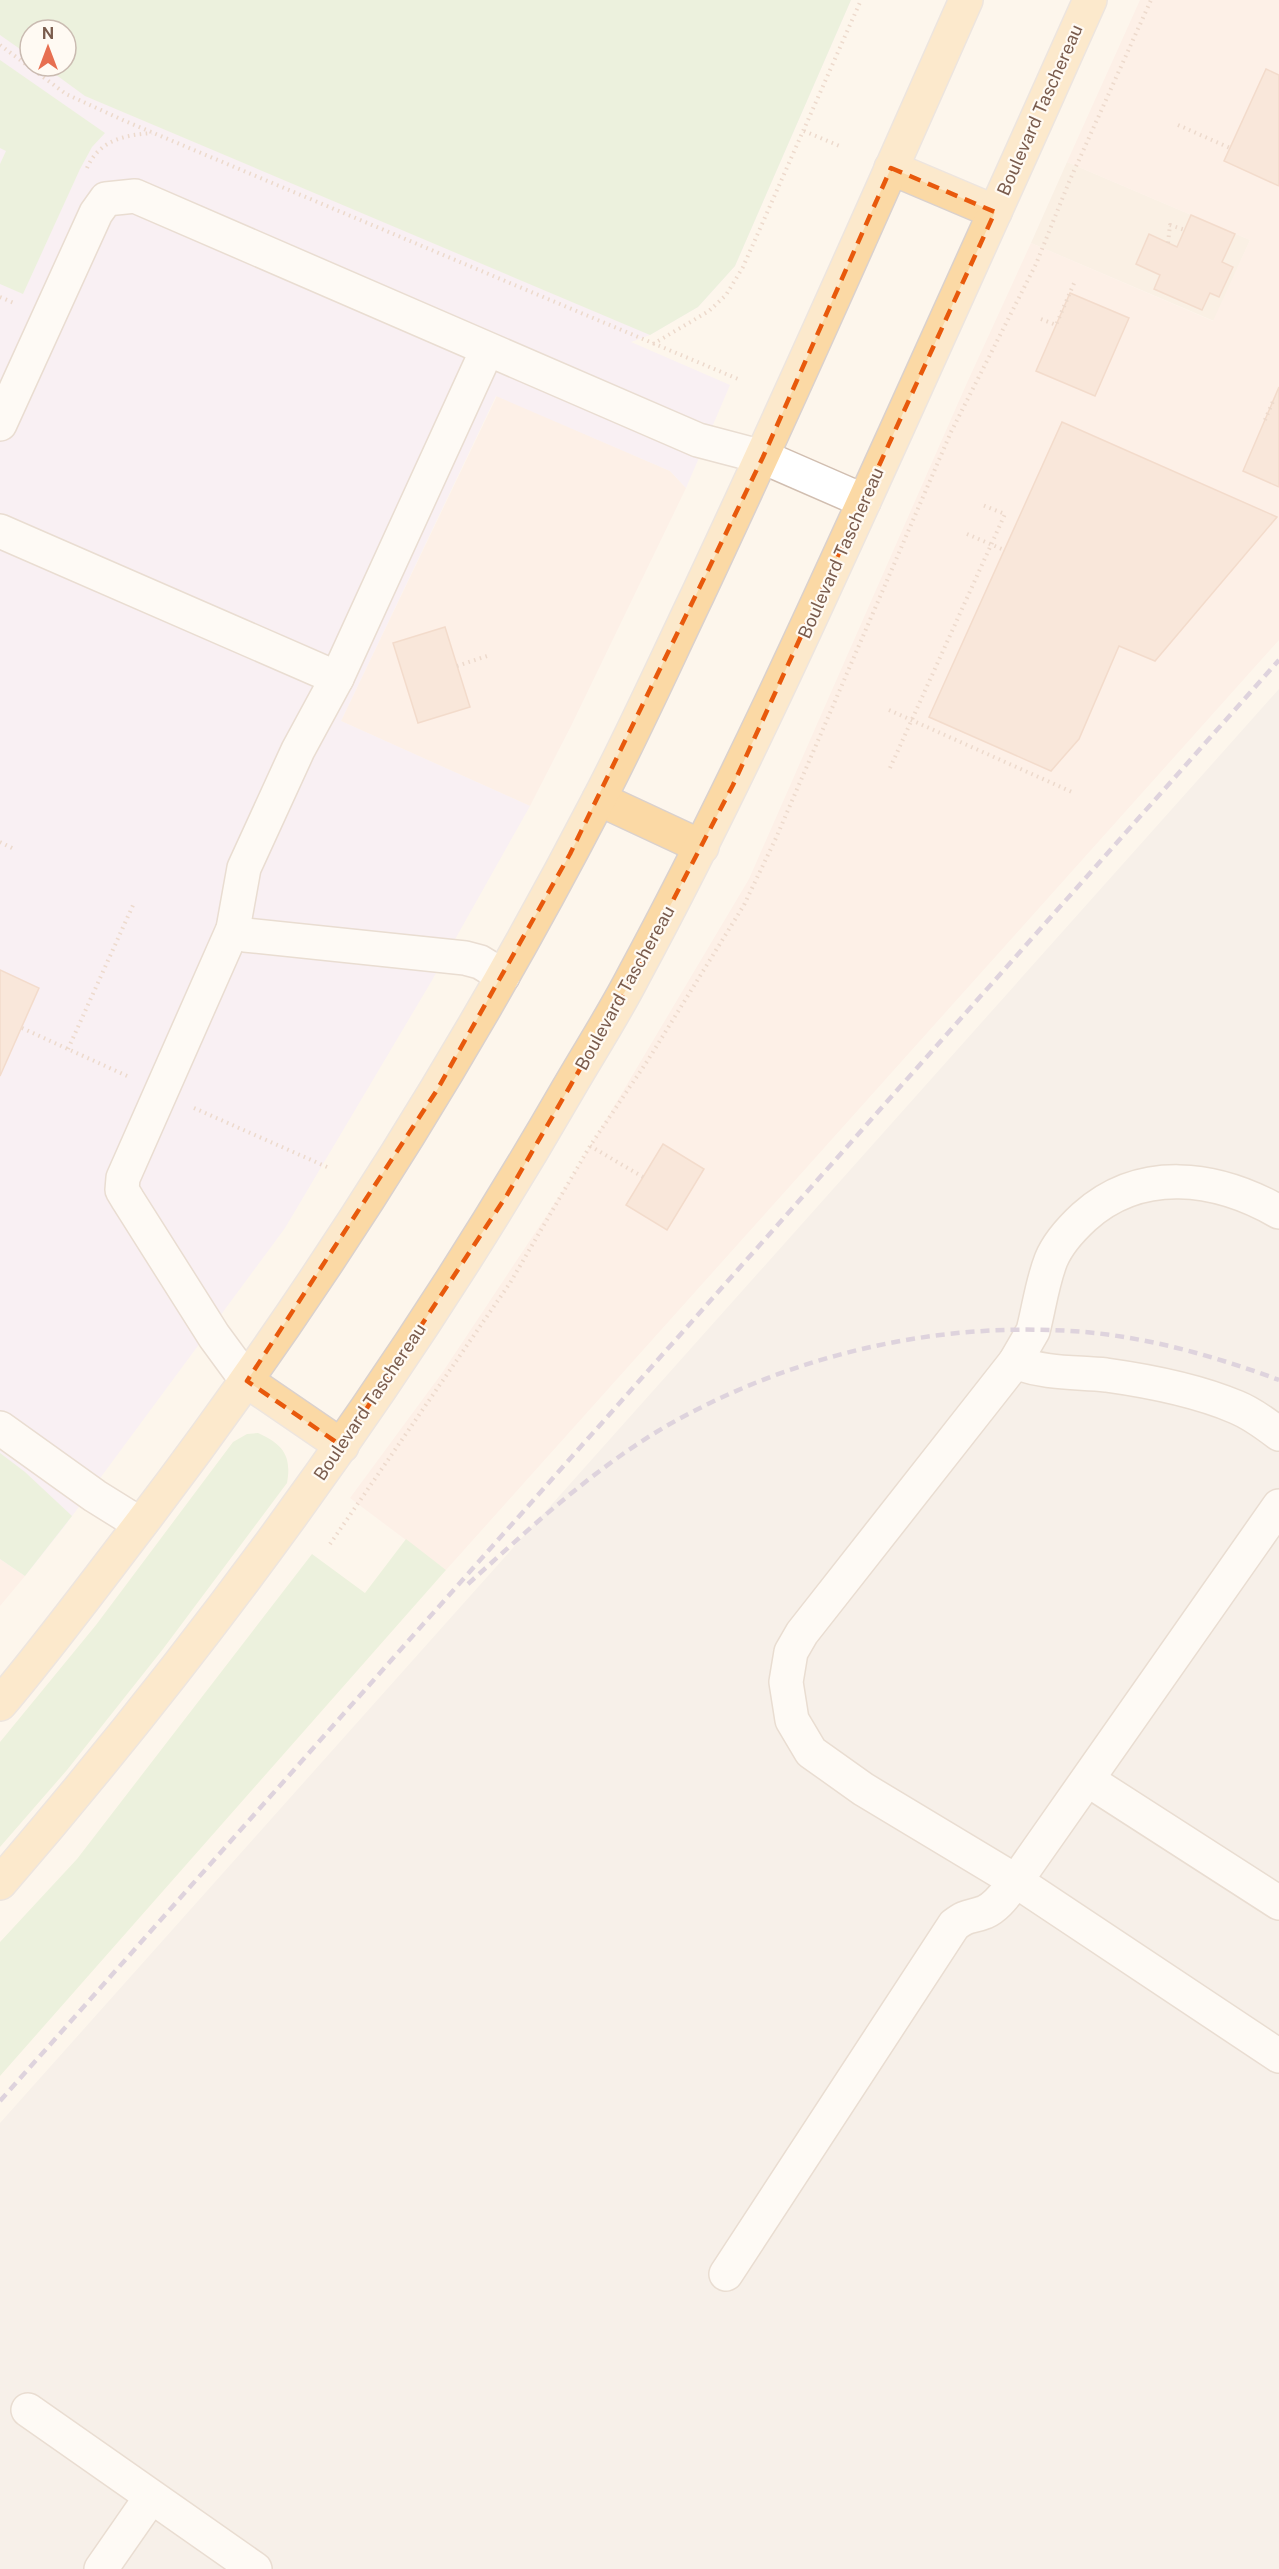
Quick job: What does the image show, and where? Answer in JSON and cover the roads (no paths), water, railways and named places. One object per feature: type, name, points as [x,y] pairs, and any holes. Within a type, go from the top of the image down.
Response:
[{"type":"main road","points":[[0,1704],[140,1524],[247,1381],[357,1217],[503,976],[599,799],[763,457],[966,0]]},
{"type":"main road","name":"Boulevard Taschereau","points":[[0,1882],[112,1751],[196,1645],[342,1446],[507,1195],[632,981],[702,847],[806,631],[1090,0]]},
{"type":"main road","points":[[891,168],[995,212]]},
{"type":"main road","points":[[599,799],[702,847]]},
{"type":"main road","points":[[247,1381],[342,1446]]},
{"type":"lane","points":[[2,413],[96,213],[106,199],[135,196],[709,445],[763,457],[864,501]]},
{"type":"lane","points":[[247,1381],[214,1336],[122,1190],[127,1166],[232,929],[244,868],[298,750],[337,678],[488,350]]},
{"type":"lane","points":[[0,531],[337,678]]},
{"type":"lane","points":[[232,929],[245,935],[465,958],[480,962],[503,976]]},
{"type":"lane","points":[[1279,1212],[1263,1203],[1216,1186],[1176,1180],[1130,1188],[1097,1205],[1068,1232],[1052,1259],[1033,1331],[1015,1362],[802,1633],[791,1652],[786,1682],[792,1720],[811,1752],[862,1789],[1016,1881],[1279,2056]]},
{"type":"lane","points":[[1015,1362],[1039,1371],[1106,1375],[1206,1396],[1239,1407],[1279,1434]]},
{"type":"lane","points":[[0,1428],[95,1496],[140,1524]]},
{"type":"lane","points":[[726,2274],[954,1925],[965,1916],[984,1912],[997,1904],[1016,1881],[1279,1506]]},
{"type":"lane","points":[[1088,1780],[1279,1903]]},
{"type":"lane","points":[[28,2410],[255,2569]]},
{"type":"lane","points":[[101,2569],[151,2497]]},
{"type":"railway","points":[[0,2101],[1279,660]]},
{"type":"railway","points":[[468,1584],[586,1481],[663,1428],[764,1379],[817,1361],[872,1347],[927,1337],[983,1331],[1039,1330],[1095,1333],[1142,1340],[1188,1351],[1279,1380]]}]
